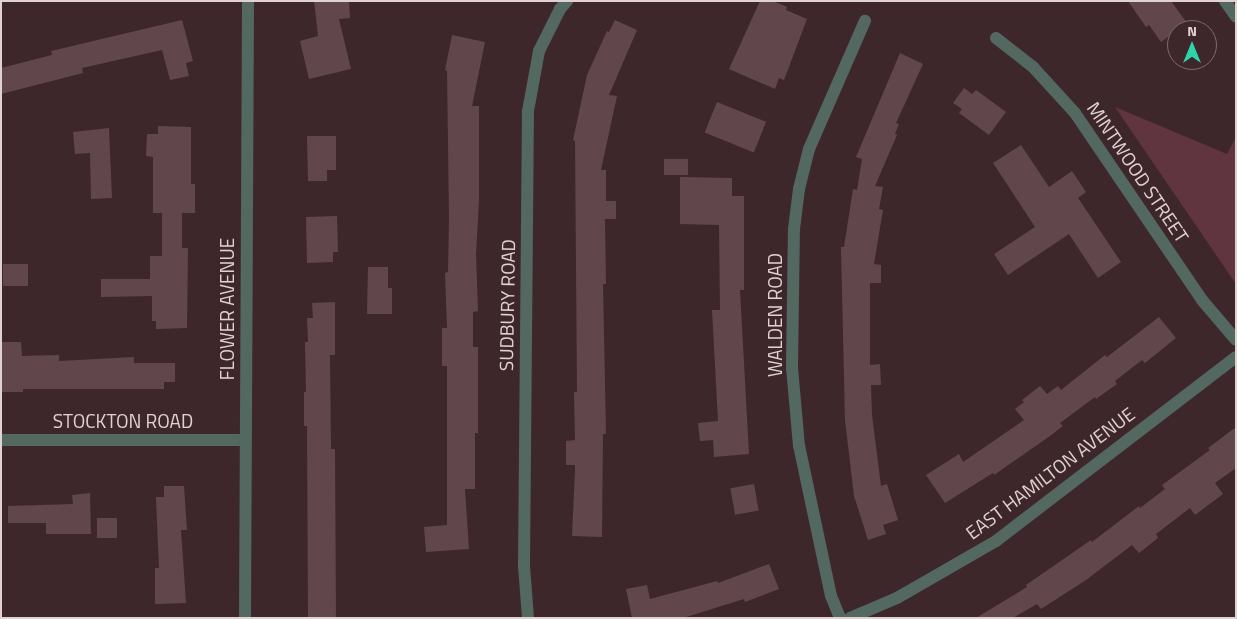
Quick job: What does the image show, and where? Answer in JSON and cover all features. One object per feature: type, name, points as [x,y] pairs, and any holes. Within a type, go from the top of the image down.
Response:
[{"type":"street","name":"FLOWER AVENUE","points":[[245,618],[248,1]]},
{"type":"street","name":"SUDBURY ROAD","points":[[528,618],[524,566],[528,110],[538,51],[566,1]]},
{"type":"street","points":[[1225,1],[1236,17]]},
{"type":"street","name":"WALDEN ROAD","points":[[840,618],[831,596],[799,446],[792,368],[794,229],[799,189],[809,149],[865,21]]},
{"type":"street","name":"MINTWOOD STREET","points":[[996,38],[1033,67],[1075,113],[1202,300],[1236,340]]},
{"type":"street","name":"EAST HAMILTON AVENUE","points":[[850,618],[897,598],[996,541],[1236,357]]},
{"type":"street","name":"STOCKTON ROAD","points":[[1,440],[245,440]]},
{"type":"shaded area","points":[[1115,107],[1227,154],[1236,137],[1236,284]]},
{"type":"building","points":[[314,1],[349,1],[350,18],[339,19],[351,69],[309,79],[300,41],[318,36]]},
{"type":"building","points":[[760,1],[773,1],[787,7],[786,10],[807,19],[784,80],[779,78],[775,89],[729,69]]},
{"type":"building","points":[[1128,1],[1171,1],[1185,20],[1167,20],[1167,38],[1161,42],[1149,25],[1146,27]]},
{"type":"building","points":[[182,20],[193,61],[186,63],[189,76],[170,80],[162,50],[82,68],[83,73],[1,94],[1,68],[52,55],[51,51]]},
{"type":"building","points":[[615,20],[637,30],[609,95],[617,96],[601,170],[606,170],[606,201],[616,201],[616,219],[605,219],[606,284],[603,284],[606,434],[603,434],[602,537],[572,536],[575,465],[566,465],[566,441],[575,440],[574,392],[577,392],[575,141],[573,140],[587,75],[607,31],[609,32]]},
{"type":"building","points":[[452,35],[485,42],[472,106],[479,106],[479,201],[476,254],[478,311],[473,312],[473,347],[478,347],[478,433],[475,433],[475,489],[465,489],[469,549],[426,552],[424,527],[447,525],[447,366],[442,366],[442,328],[447,328],[445,273],[448,272],[449,218],[447,71],[445,70]]},
{"type":"building","points":[[900,53],[923,64],[896,123],[899,124],[895,134],[897,135],[875,186],[883,187],[879,209],[883,210],[874,264],[881,265],[881,283],[870,283],[870,365],[880,364],[881,385],[871,385],[872,415],[881,486],[887,484],[898,520],[883,525],[886,534],[868,540],[854,496],[845,420],[841,247],[844,247],[853,189],[857,190],[862,159],[856,157]]},
{"type":"building","points":[[964,88],[972,94],[976,90],[1006,112],[989,135],[959,113],[962,109],[953,103]]},
{"type":"building","points":[[717,102],[766,122],[754,152],[705,133]]},
{"type":"building","points":[[158,126],[191,127],[191,184],[195,184],[195,213],[182,213],[182,248],[188,248],[187,328],[156,329],[156,321],[152,321],[152,296],[101,297],[101,279],[150,279],[150,256],[162,256],[162,213],[153,213],[153,157],[146,156],[147,134],[158,134]]},
{"type":"building","points":[[109,128],[112,198],[91,199],[90,153],[75,154],[73,132]]},
{"type":"building","points":[[307,136],[336,136],[336,170],[327,170],[327,181],[308,181]]},
{"type":"building","points":[[1021,145],[1049,187],[1072,171],[1086,192],[1078,198],[1121,262],[1098,278],[1069,234],[1008,275],[994,254],[1035,227],[993,163]]},
{"type":"building","points":[[664,159],[688,159],[688,175],[664,175]]},
{"type":"building","points":[[680,177],[732,178],[732,196],[744,196],[744,290],[740,290],[749,454],[714,457],[713,440],[700,441],[698,423],[718,421],[712,310],[720,310],[719,225],[680,224]]},
{"type":"building","points":[[337,216],[338,252],[333,252],[333,262],[307,263],[306,217]]},
{"type":"building","points":[[3,264],[28,264],[28,286],[3,286]]},
{"type":"building","points":[[368,267],[388,267],[388,288],[392,288],[392,314],[367,314]]},
{"type":"building","points":[[335,302],[335,355],[330,355],[331,449],[335,449],[336,618],[308,618],[307,426],[304,426],[304,392],[306,392],[305,342],[308,342],[307,318],[313,318],[312,303]]},
{"type":"building","points":[[1159,317],[1176,338],[1145,363],[1142,360],[1115,381],[1117,384],[1096,399],[1095,397],[1060,423],[1063,426],[1050,436],[994,475],[993,473],[945,503],[926,475],[959,454],[963,462],[1024,420],[1015,409],[1024,402],[1022,400],[1040,386],[1047,394],[1058,386],[1061,390],[1105,355],[1107,357]]},
{"type":"building","points":[[1,342],[21,342],[22,356],[59,355],[59,361],[134,357],[134,363],[175,363],[175,382],[164,382],[164,389],[23,389],[23,392],[1,392]]},
{"type":"building","points":[[1236,427],[1236,468],[1215,483],[1223,494],[1195,515],[1190,508],[1156,534],[1158,538],[1139,553],[1132,545],[1086,580],[1041,609],[1037,604],[1013,618],[976,618],[1027,587],[1026,585],[1091,540],[1092,542],[1139,506],[1140,508],[1165,489],[1162,485],[1210,450],[1208,448]]},
{"type":"building","points":[[754,484],[759,511],[735,515],[730,488]]},
{"type":"building","points":[[164,486],[184,486],[187,530],[181,530],[186,603],[155,604],[155,568],[159,568],[156,497],[164,497]]},
{"type":"building","points":[[90,493],[91,534],[46,534],[46,523],[8,523],[8,506],[73,504],[72,495]]},
{"type":"building","points":[[97,518],[117,518],[117,538],[97,538]]},
{"type":"building","points":[[769,564],[779,589],[745,602],[744,599],[683,618],[632,618],[626,589],[647,585],[650,599],[717,581],[718,583]]}]
